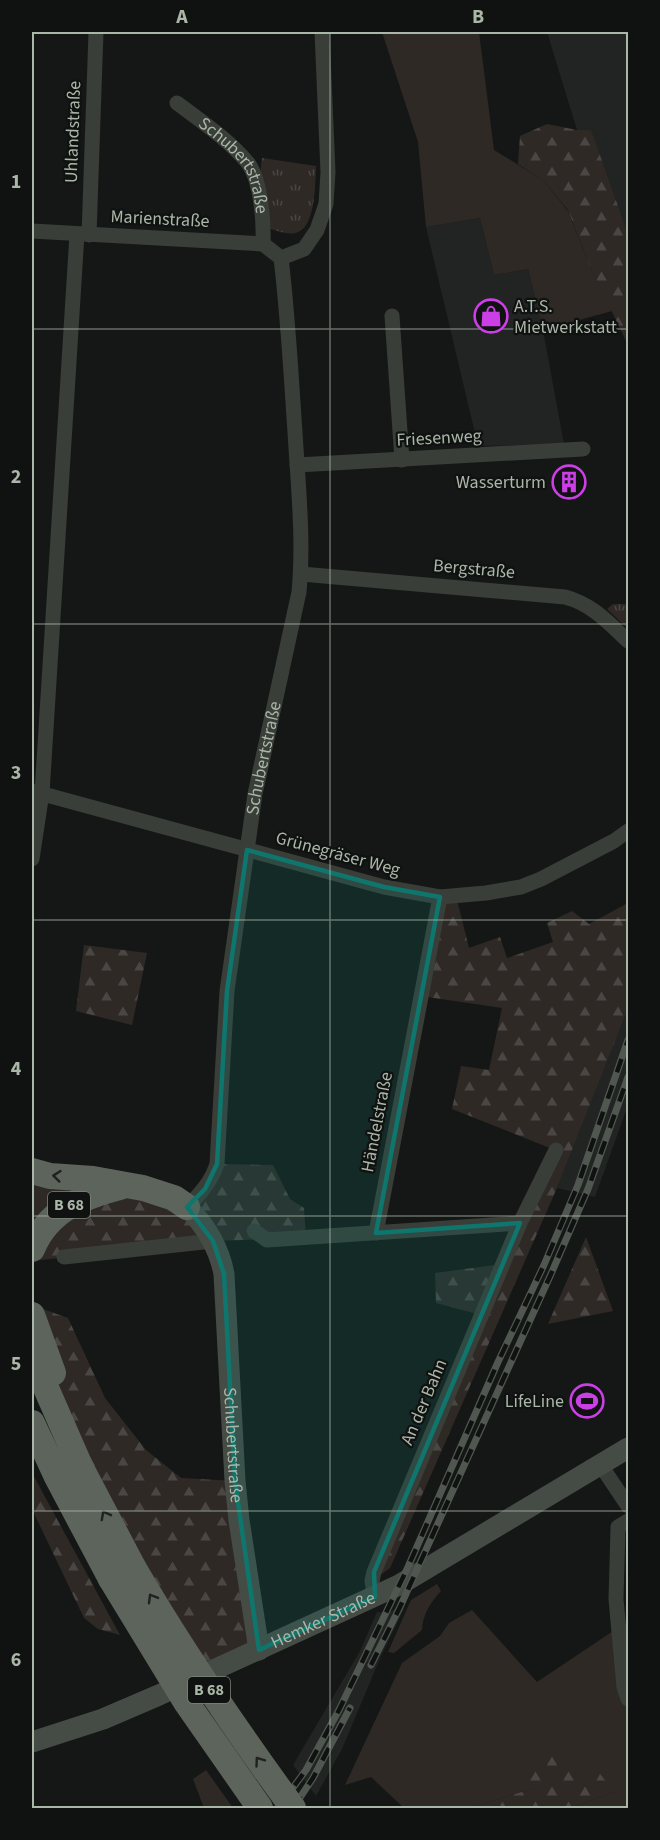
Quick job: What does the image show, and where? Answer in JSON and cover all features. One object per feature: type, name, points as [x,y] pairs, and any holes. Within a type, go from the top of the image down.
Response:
[{"type":"highway","name":"B 68","points":[[32,1171],[50,1176],[93,1179],[160,1193],[174,1198],[187,1207]]},
{"type":"highway","name":"B 68","points":[[32,1249],[36,1238],[51,1218],[71,1203],[124,1186]]},
{"type":"highway","name":"B 68","points":[[32,1315],[54,1376],[62,1429]]},
{"type":"highway","name":"B 68","points":[[32,1356],[62,1429],[133,1566],[171,1632],[293,1809]]},
{"type":"highway","name":"B 68","points":[[32,1423],[57,1477],[111,1579],[186,1702],[260,1809]]},
{"type":"highway","name":"B 68","points":[[32,1452],[57,1477]]},
{"type":"main road","name":"Schubertstraße","points":[[187,1207],[197,1216],[221,1257],[226,1294],[235,1481],[259,1650]]},
{"type":"main road","name":"Hemker Straße","points":[[32,1742],[102,1719],[375,1597],[413,1578],[628,1448]]},
{"type":"street","name":"Uhlandstraße","points":[[32,859],[83,234],[96,32]]},
{"type":"street","points":[[263,244],[281,258],[304,249],[317,230],[326,204],[328,172],[322,32]]},
{"type":"street","name":"Schubertstraße","points":[[177,103],[217,134],[248,164],[257,183],[264,230],[263,244]]},
{"type":"street","name":"Marienstraße","points":[[32,231],[263,244]]},
{"type":"street","name":"Schubertstraße","points":[[187,1207],[205,1189],[217,1164],[227,992],[255,794],[301,574],[297,465],[281,258]]},
{"type":"street","points":[[392,316],[402,459]]},
{"type":"street","name":"Friesenweg","points":[[297,465],[583,449]]},
{"type":"street","name":"Bergstraße","points":[[301,574],[565,597],[581,601],[628,641]]},
{"type":"street","name":"Grünegräser Weg","points":[[37,792],[384,887],[440,897],[521,887],[614,841],[628,831]]},
{"type":"street","name":"Händelstraße","points":[[376,1233],[440,897]]},
{"type":"street","name":"An der Bahn","points":[[375,1597],[372,1581],[374,1572],[520,1223],[556,1150]]},
{"type":"street","points":[[254,1231],[267,1240],[520,1223]]},
{"type":"street","points":[[64,1257],[213,1241]]},
{"type":"street","points":[[600,1464],[628,1506]]},
{"type":"street","points":[[628,1521],[618,1527],[616,1599],[624,1687],[628,1699]]},
{"type":"highlighted area","points":[[247,850],[384,887],[440,897],[376,1233],[520,1223],[374,1572],[375,1597],[259,1650],[235,1481],[224,1274],[213,1241],[187,1207],[205,1189],[217,1164],[227,991]]},
{"type":"shaded area","points":[[547,32],[628,32],[628,234],[591,131],[577,130]]},
{"type":"shaded area","points":[[480,218],[494,275],[528,269],[543,330],[564,444],[478,446],[426,227]]},
{"type":"shaded area","points":[[628,1009],[628,1105],[595,1197],[557,1188]]},
{"type":"shaded area","points":[[400,1607],[404,1609],[381,1656],[342,1749],[316,1796],[293,1765],[360,1651],[377,1612],[387,1613]]},
{"type":"green space","points":[[382,32],[479,32],[494,150],[543,180],[568,211],[588,262],[612,311],[543,330],[528,269],[494,275],[480,218],[426,227],[418,142]]},
{"type":"green space","points":[[547,124],[577,130],[591,130],[628,234],[628,345],[588,262],[568,210],[543,180],[518,164],[520,136]]},
{"type":"green space","points":[[262,158],[316,166],[315,192],[311,212],[304,228],[298,232],[288,233],[270,229],[260,174]]},
{"type":"green space","points":[[613,604],[628,604],[628,629],[607,609]]},
{"type":"green space","points":[[456,896],[469,948],[500,937],[507,958],[553,942],[547,923],[572,911],[589,924],[628,903],[628,1009],[557,1188],[390,1568],[372,1581],[481,1315],[436,1303],[435,1273],[502,1264],[555,1150],[452,1109],[461,1066],[489,1070],[502,1008],[421,996],[440,897]]},
{"type":"green space","points":[[84,945],[147,953],[132,1025],[76,1011]]},
{"type":"green space","points":[[217,1164],[273,1165],[290,1199],[304,1208],[306,1238],[213,1241],[32,1261],[36,1238],[124,1186],[187,1207]]},
{"type":"green space","points":[[32,1177],[87,1185],[32,1231]]},
{"type":"green space","points":[[586,1237],[613,1311],[548,1324]]},
{"type":"green space","points":[[32,1305],[68,1318],[105,1398],[146,1450],[181,1478],[235,1481],[259,1650],[200,1677],[80,1466]]},
{"type":"green space","points":[[32,1473],[120,1635],[98,1629],[84,1618],[32,1509]]},
{"type":"green space","points":[[437,1584],[441,1591],[428,1609],[422,1630],[394,1653],[388,1652],[411,1600]]},
{"type":"green space","points":[[472,1610],[537,1682],[619,1627],[628,1699],[628,1808],[570,1808],[614,1792],[531,1789],[470,1808],[404,1808],[371,1777],[345,1785],[402,1663],[440,1636],[449,1623]]},
{"type":"green space","points":[[558,1755],[563,1773],[594,1766],[614,1792],[570,1808],[470,1808],[531,1789],[524,1761]]},
{"type":"green space","points":[[206,1770],[233,1808],[204,1808],[193,1779]]},
{"type":"railway","points":[[278,1808],[306,1770],[339,1710],[408,1567],[578,1185],[628,1040]]},
{"type":"railway","points":[[371,1665],[400,1607],[551,1274],[588,1189],[628,1077]]},
{"type":"railway","points":[[293,1808],[313,1778],[350,1708]]},
{"type":"place","name":"A.T.S. Mietwerkstatt","points":[[491,316]]},
{"type":"place","name":"Wasserturm","points":[[569,482]]},
{"type":"place","name":"LifeLine","points":[[587,1401]]}]
